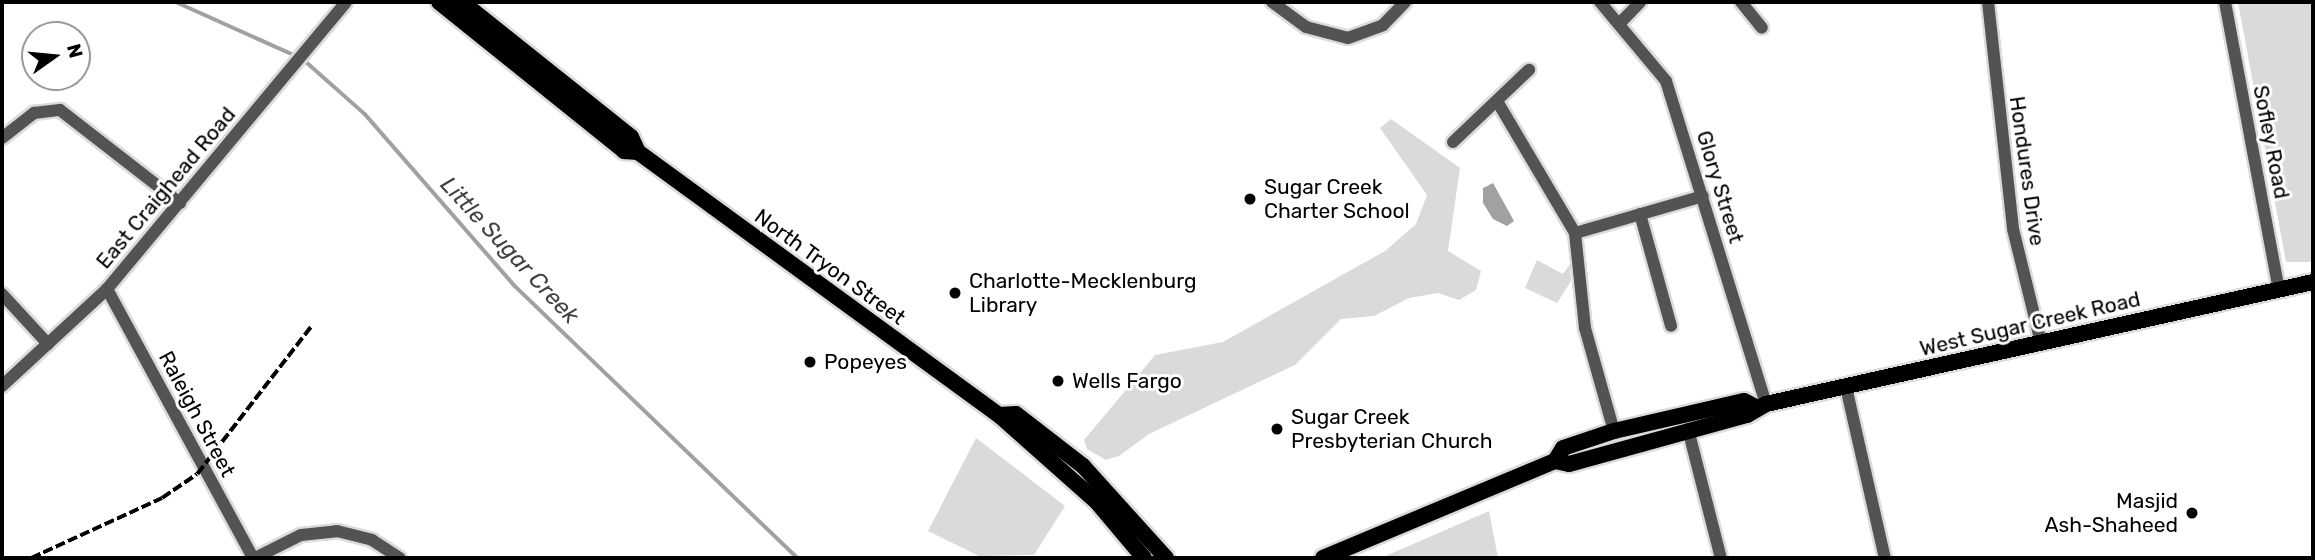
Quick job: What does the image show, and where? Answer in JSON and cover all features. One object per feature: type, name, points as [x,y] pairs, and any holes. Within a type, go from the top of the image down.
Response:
[{"type":"main road","name":"North Tryon Street","points":[[439,2],[616,145],[638,152],[999,415],[1097,502],[1144,558]]},
{"type":"main road","name":"North Tryon Street","points":[[462,2],[631,137],[638,152]]},
{"type":"main road","name":"West Sugar Creek Road","points":[[1323,558],[1555,461],[1569,464],[1688,429],[1747,415],[1761,405],[2313,282]]},
{"type":"main road","name":"West Sugar Creek Road","points":[[1555,461],[1563,448],[1614,431],[1744,401],[1761,405]]},
{"type":"main road","name":"North Tryon Street","points":[[999,415],[1016,414],[1083,466],[1166,558]]},
{"type":"street","name":"East Craighead Road","points":[[2,386],[107,289],[346,2]]},
{"type":"street","points":[[1272,2],[1306,27],[1348,37],[1383,26],[1405,2]]},
{"type":"street","name":"Glory Street","points":[[1600,2],[1621,22],[1666,81],[1703,196],[1761,405]]},
{"type":"street","points":[[1621,22],[1640,2]]},
{"type":"street","points":[[1741,2],[1762,28]]},
{"type":"street","name":"Hondures Drive","points":[[1988,2],[2013,229],[2041,344]]},
{"type":"street","name":"Sofley Road","points":[[2225,2],[2279,290]]},
{"type":"street","points":[[1453,142],[1529,70]]},
{"type":"street","points":[[1497,101],[1575,233],[1585,328],[1614,431]]},
{"type":"street","points":[[2,138],[34,113],[60,110],[180,203]]},
{"type":"street","points":[[1575,233],[1703,196]]},
{"type":"street","points":[[1640,214],[1671,326]]},
{"type":"street","name":"Raleigh Street","points":[[107,289],[254,558]]},
{"type":"street","points":[[2,294],[48,344]]},
{"type":"street","points":[[1846,387],[1885,558]]},
{"type":"street","points":[[1688,429],[1721,558]]},
{"type":"street","points":[[254,558],[284,541],[319,531],[364,537],[400,558]]},
{"type":"shaded area","points":[[2238,2],[2313,2],[2313,262],[2286,262]]},
{"type":"shaded area","points":[[1391,119],[1460,168],[1448,251],[1481,271],[1476,290],[1459,300],[1438,293],[1409,298],[1374,316],[1341,319],[1295,365],[1149,434],[1119,456],[1106,460],[1087,449],[1084,440],[1155,355],[1223,342],[1385,251],[1416,224],[1427,195],[1380,128]]},
{"type":"shaded area","points":[[1493,183],[1514,221],[1507,226],[1493,219],[1483,203],[1483,188]]},
{"type":"shaded area","points":[[1537,260],[1563,274],[1570,264],[1571,281],[1557,303],[1525,288]]},
{"type":"shaded area","points":[[976,438],[1065,506],[1034,555],[979,556],[928,531]]},
{"type":"shaded area","points":[[1489,511],[1498,558],[1381,558]]},
{"type":"waterway","name":"Little Sugar Creek","points":[[176,2],[296,56]]},
{"type":"waterway","name":"Little Sugar Creek","points":[[303,59],[365,114],[515,286],[798,558]]},
{"type":"railway","points":[[31,558],[162,498],[197,474],[312,325]]},
{"type":"place","name":"Sugar Creek Charter School","points":[[1250,199]]},
{"type":"place","name":"Charlotte-Mecklenburg Library","points":[[955,293]]},
{"type":"place","name":"Popeyes","points":[[810,362]]},
{"type":"place","name":"Wells Fargo","points":[[1058,381]]},
{"type":"place","name":"Sugar Creek Presbyterian Church","points":[[1277,429]]},
{"type":"place","name":"Masjid Ash-Shaheed","points":[[2192,513]]}]
